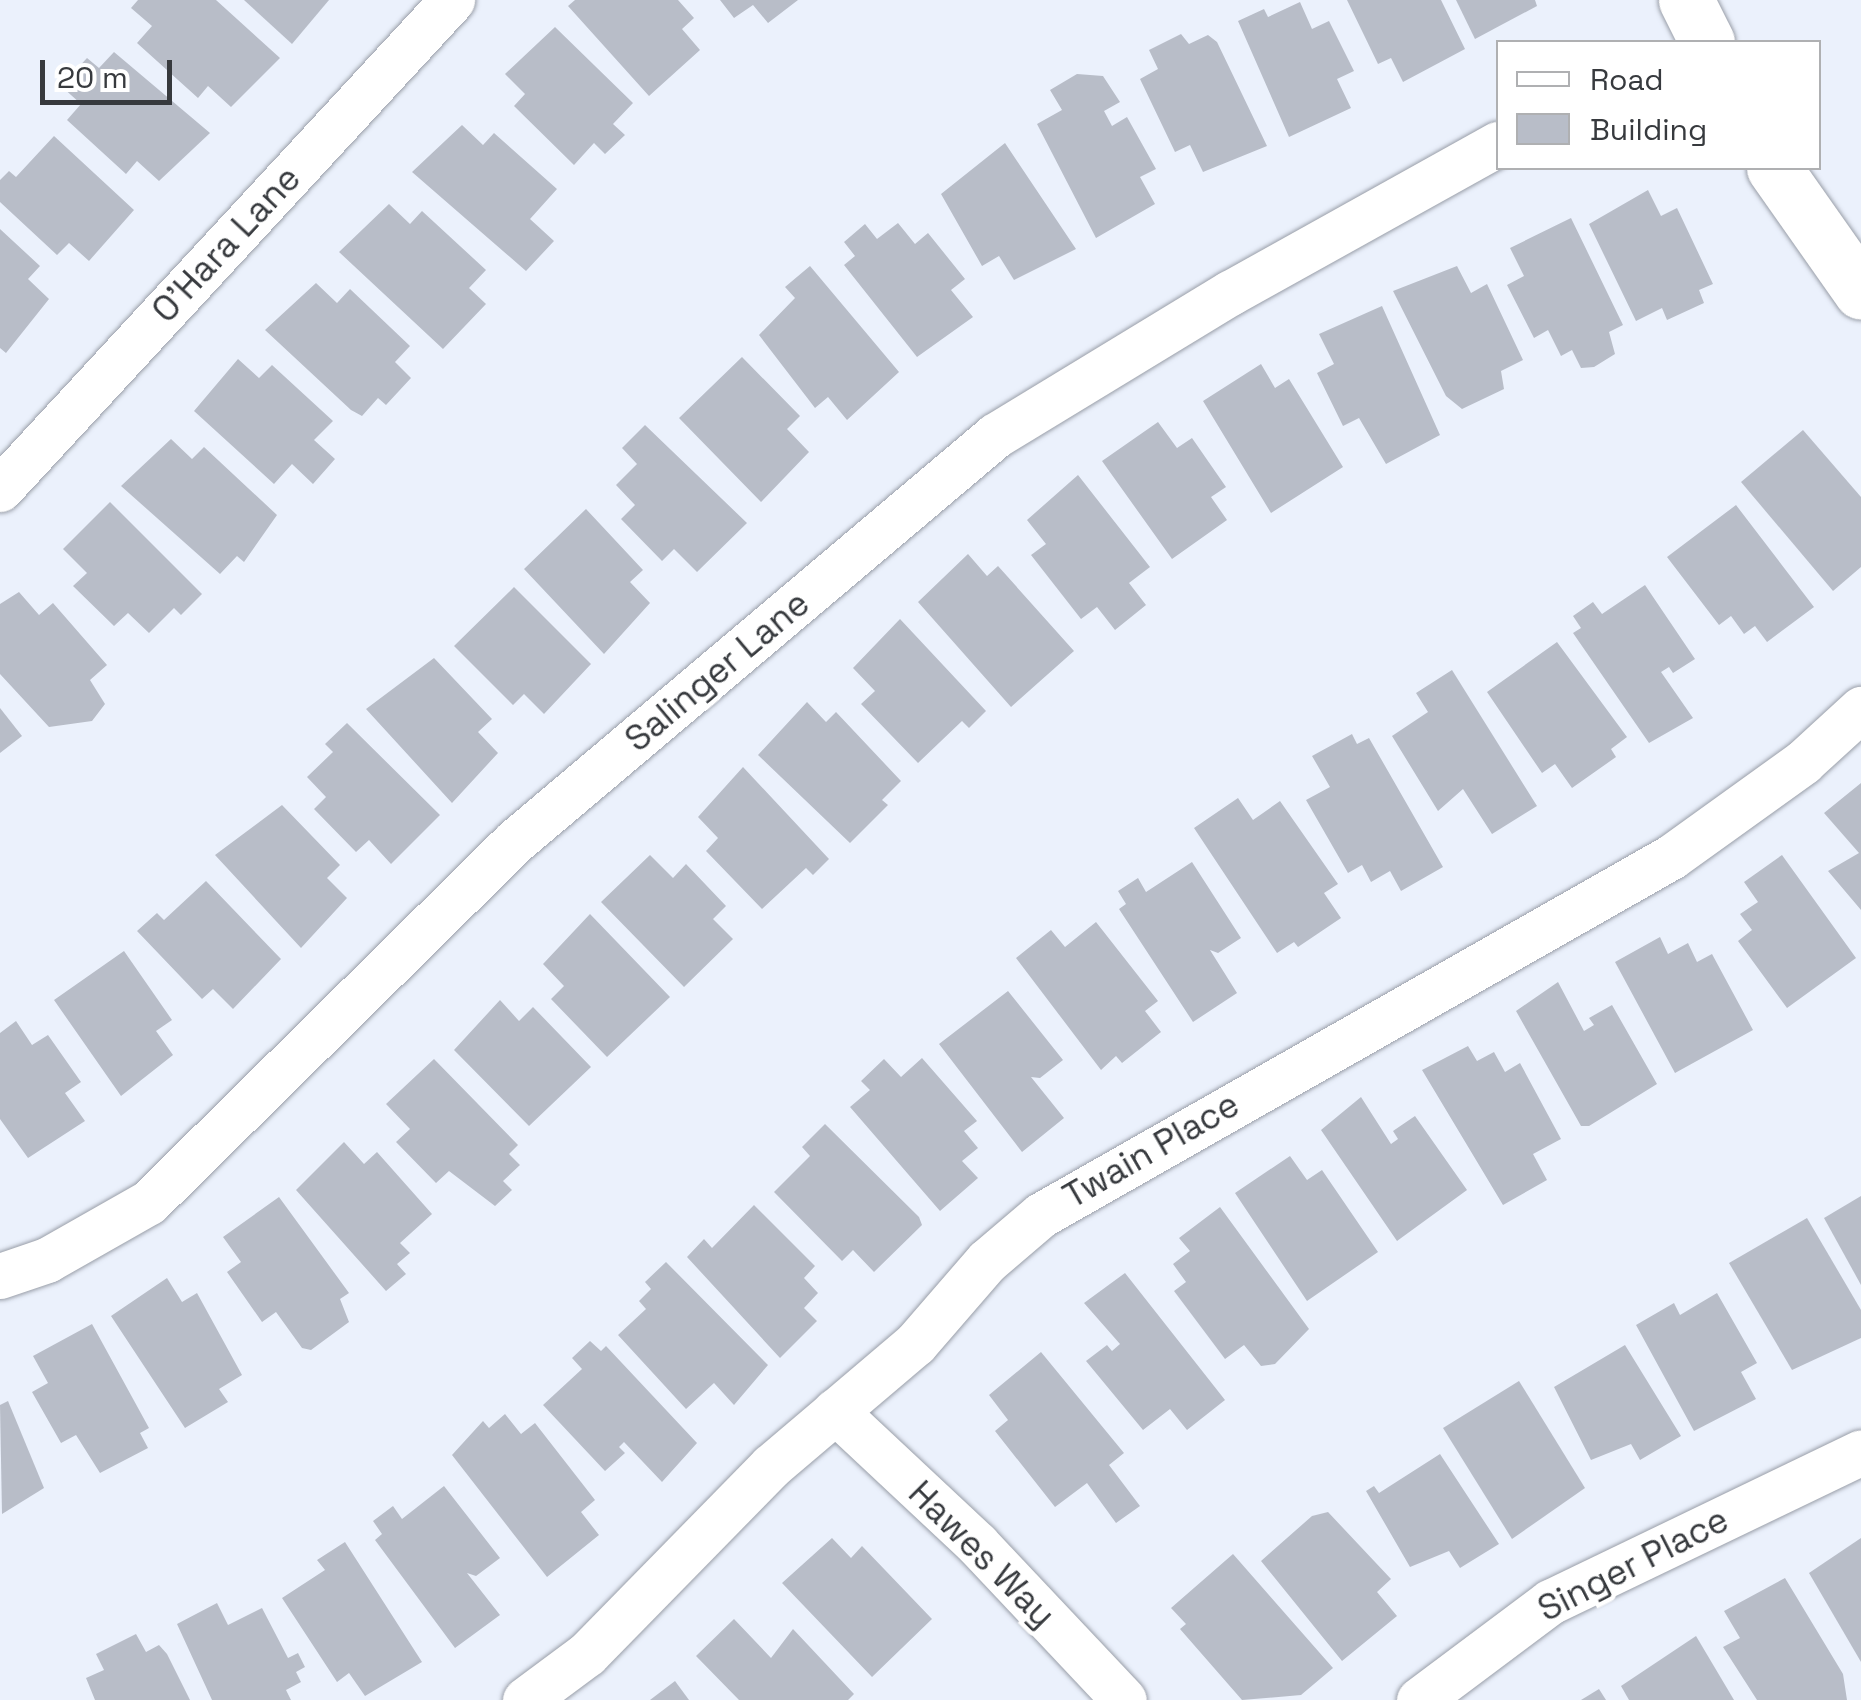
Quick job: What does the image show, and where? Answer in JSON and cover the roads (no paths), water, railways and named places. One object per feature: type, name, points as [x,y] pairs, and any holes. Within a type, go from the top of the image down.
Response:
[{"type":"main road","points":[[1775,170],[1861,292]]},
{"type":"street","name":"O'Hara Lane","points":[[0,489],[452,0]]},
{"type":"street","name":"Salinger Lane","points":[[0,1276],[47,1260],[150,1202],[515,841],[996,435],[1230,293],[1496,145]]},
{"type":"street","name":"Twain Place","points":[[525,1700],[587,1654],[770,1466],[915,1344],[987,1261],[1041,1215],[1672,857],[1802,762],[1861,709]]},
{"type":"street","name":"Hawes Way","points":[[836,1412],[977,1544],[1124,1700]]},
{"type":"street","name":"Singer Place","points":[[1419,1700],[1550,1602],[1861,1452]]}]
